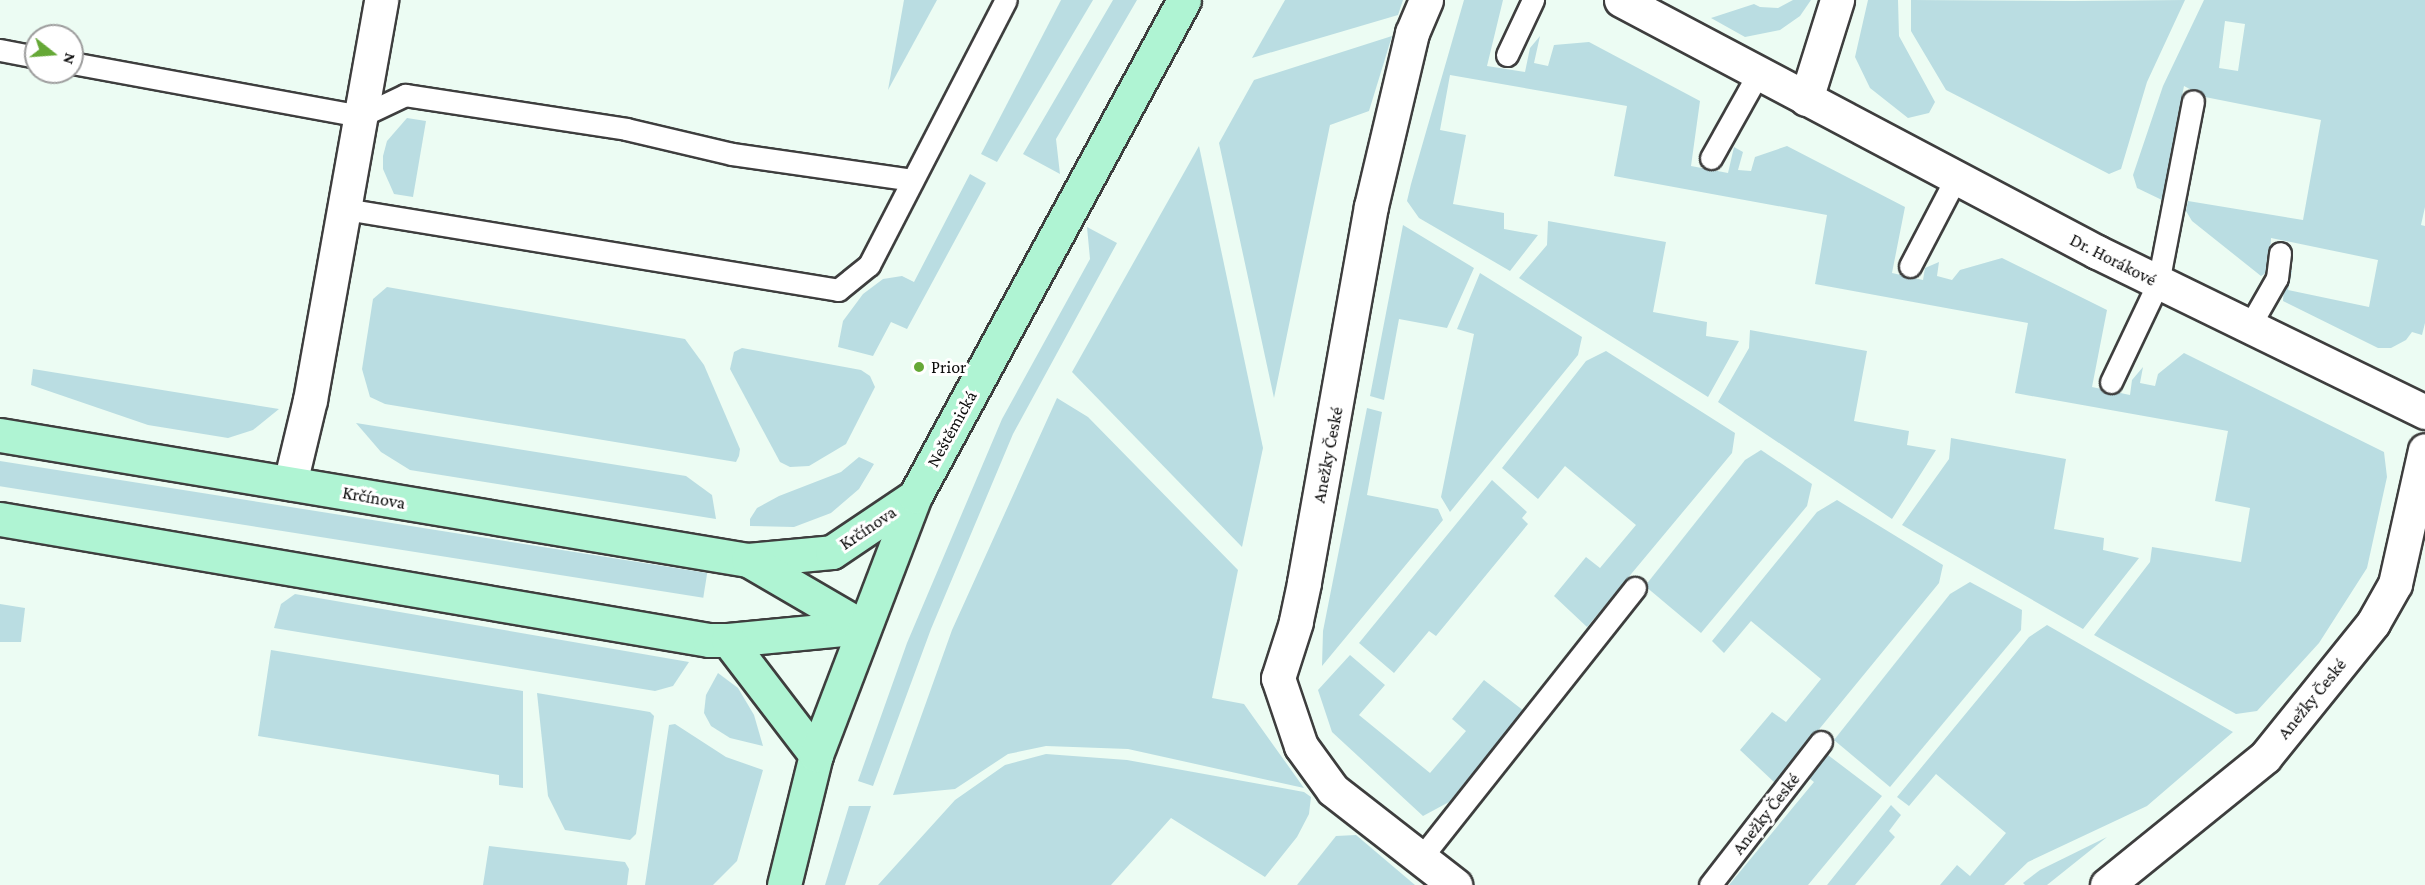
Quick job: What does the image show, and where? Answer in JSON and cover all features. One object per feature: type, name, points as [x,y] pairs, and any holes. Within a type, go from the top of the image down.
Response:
[{"type":"street","points":[[290,483],[310,400],[381,0]]},
{"type":"street","name":"Neštěmická","points":[[784,885],[816,756],[863,627],[915,496],[1184,0]]},
{"type":"street","name":"Anežky České","points":[[1426,0],[1412,33],[1371,206],[1304,583],[1296,622],[1278,678],[1301,746],[1333,790],[1455,885]]},
{"type":"street","name":"Dr. Horákové","points":[[1621,0],[2158,283],[2425,412]]},
{"type":"street","points":[[1806,99],[1837,0]]},
{"type":"street","name":"Krčínova","points":[[0,435],[748,560],[832,552],[915,496]]},
{"type":"street","name":"Anežky České","points":[[2107,885],[2265,757],[2373,623],[2395,584],[2425,450]]},
{"type":"street","points":[[0,519],[709,640],[863,627]]},
{"type":"street","name":"Krčínova","points":[[748,560],[863,627]]},
{"type":"street","points":[[728,640],[816,756]]},
{"type":"lane","points":[[345,209],[838,290],[869,265],[1006,0]]},
{"type":"lane","points":[[1507,55],[1533,0]]},
{"type":"lane","points":[[0,50],[24,55]]},
{"type":"lane","points":[[84,65],[362,116],[405,95],[626,129],[732,154],[912,180]]},
{"type":"lane","points":[[1711,158],[1758,74]]},
{"type":"lane","points":[[2111,382],[2158,283],[2193,101]]},
{"type":"lane","points":[[1910,266],[1956,178]]},
{"type":"lane","points":[[2249,327],[2277,278],[2280,252]]},
{"type":"lane","points":[[1420,859],[1635,588]]},
{"type":"lane","name":"Anežky České","points":[[1710,885],[1821,742]]},
{"type":"shaded area","points":[[904,0],[937,0],[888,90]]},
{"type":"shaded area","points":[[1061,0],[1093,0],[997,162],[981,154]]},
{"type":"shaded area","points":[[1113,0],[1137,0],[1056,139],[1060,174],[1023,154]]},
{"type":"shaded area","points":[[1285,0],[1403,0],[1398,15],[1252,58]]},
{"type":"shaded area","points":[[1464,0],[1503,0],[1487,66],[1525,72],[1530,48],[1540,36],[1534,63],[1548,66],[1554,45],[1589,42],[1700,101],[1691,166],[1728,173],[1734,147],[1743,152],[1738,170],[1751,171],[1755,157],[1787,146],[1905,207],[1892,273],[1923,280],[1925,268],[1939,262],[1937,276],[1952,280],[1960,270],[2002,258],[2107,310],[2092,387],[2130,395],[2132,380],[2143,367],[2140,383],[2155,386],[2158,374],[2184,353],[2384,452],[2387,477],[2367,568],[2319,643],[2257,711],[2236,714],[2094,635],[2150,562],[2152,547],[2241,562],[2250,508],[2215,501],[2228,431],[2015,393],[2028,323],[1815,284],[1827,215],[1614,176],[1627,106],[1450,75],[1440,130],[1466,135],[1453,204],[1504,213],[1504,229],[1538,235],[1510,271],[1419,218],[1407,201]]},
{"type":"shaded area","points":[[1793,0],[1811,0],[1800,16],[1780,30],[1745,37],[1711,18],[1754,4],[1760,7],[1778,8]]},
{"type":"shaded area","points":[[1868,0],[1898,0],[1899,36],[1935,102],[1929,113],[1908,118],[1870,88],[1855,57]]},
{"type":"shaded area","points":[[1911,0],[2185,0],[2147,82],[2121,169],[2109,174],[1946,90],[1911,31]]},
{"type":"shaded area","points":[[2204,0],[2425,0],[2425,207],[2421,225],[2425,226],[2425,323],[2422,335],[2412,332],[2406,340],[2391,348],[2378,348],[2283,301],[2285,269],[2292,271],[2288,290],[2369,307],[2378,260],[2271,238],[2269,271],[2261,276],[2192,221],[2186,211],[2188,201],[2303,220],[2321,120],[2205,97],[2184,86],[2162,200],[2137,188],[2133,175],[2163,86]],"holes":[[[2225,21],[2245,24],[2238,71],[2219,68]]]},
{"type":"shaded area","points":[[1392,36],[1369,111],[1330,125],[1274,398],[1219,143],[1254,80]]},
{"type":"shaded area","points":[[407,118],[426,121],[413,197],[394,194],[383,169],[383,156],[387,141]]},
{"type":"shaded area","points":[[1199,146],[1263,448],[1242,547],[1072,372]]},
{"type":"shaded area","points":[[970,174],[986,183],[907,329],[891,322],[873,356],[838,347],[843,321],[863,294],[883,279],[902,276],[914,282]]},
{"type":"shaded area","points":[[1548,221],[1666,242],[1653,312],[1707,322],[1706,336],[1739,341],[1708,397],[1519,278],[1547,245]]},
{"type":"shaded area","points":[[1403,225],[1474,268],[1447,328],[1399,319],[1384,400],[1370,396]]},
{"type":"shaded area","points":[[1087,227],[1117,243],[1013,434],[931,629],[873,786],[858,781],[907,643],[1002,419],[1090,259]]},
{"type":"shaded area","points":[[1480,273],[1582,337],[1578,355],[1450,512],[1441,497],[1474,334],[1457,329]]},
{"type":"shaded area","points":[[387,287],[685,339],[704,365],[740,449],[739,456],[736,462],[385,404],[370,397],[362,369],[373,299]]},
{"type":"shaded area","points":[[1750,330],[1867,351],[1854,421],[1909,431],[1907,445],[1936,450],[1892,519],[1718,402],[1749,348]]},
{"type":"shaded area","points":[[742,348],[861,370],[870,376],[875,387],[846,444],[809,466],[790,467],[780,462],[730,369],[734,352]]},
{"type":"shaded area","points":[[1606,351],[1735,433],[1732,453],[1587,627],[1554,596],[1586,557],[1600,568],[1636,525],[1565,466],[1538,499],[1502,468],[1586,361]]},
{"type":"shaded area","points":[[33,369],[279,409],[253,430],[228,438],[148,425],[31,385]]},
{"type":"shaded area","points":[[1057,398],[1088,417],[1238,570],[1212,698],[1244,704],[1304,788],[1128,749],[1046,746],[1008,754],[955,789],[893,795],[952,630]]},
{"type":"shaded area","points":[[1367,408],[1382,412],[1367,495],[1438,509],[1443,520],[1322,666],[1323,631]]},
{"type":"shaded area","points":[[356,423],[686,476],[712,495],[716,519],[410,470],[381,452]]},
{"type":"shaded area","points":[[1951,438],[2066,459],[2054,529],[2104,538],[2103,550],[2139,558],[2083,629],[1902,525],[1949,459]]},
{"type":"shaded area","points":[[1761,450],[1812,484],[1807,506],[1701,633],[1645,586],[1745,460]]},
{"type":"shaded area","points":[[859,457],[874,464],[859,489],[831,513],[794,527],[750,526],[750,519],[757,508],[779,496],[841,472]]},
{"type":"shaded area","points":[[0,461],[707,573],[703,598],[0,486]]},
{"type":"shaded area","points":[[1492,480],[1527,512],[1522,518],[1528,524],[1436,636],[1429,631],[1394,673],[1359,643]]},
{"type":"shaded area","points":[[1837,500],[1943,565],[1939,583],[1775,783],[1740,750],[1772,712],[1786,722],[1821,679],[1751,621],[1724,653],[1712,641],[1817,512]]},
{"type":"shaded area","points":[[1970,582],[2022,610],[2021,630],[1890,787],[1834,740],[1950,594]]},
{"type":"shaded area","points":[[295,594],[689,662],[673,686],[655,691],[274,628],[281,604]]},
{"type":"shaded area","points":[[0,604],[25,608],[21,642],[0,642]]},
{"type":"shaded area","points":[[2047,625],[2233,732],[2147,806],[2028,862],[2004,885],[1940,885],[1957,865],[1970,876],[2006,833],[1936,774],[1909,806],[1897,797],[2029,637]]},
{"type":"shaded area","points":[[271,650],[523,691],[523,788],[499,785],[499,775],[258,736]]},
{"type":"shaded area","points":[[1350,655],[1385,685],[1359,715],[1430,773],[1466,731],[1452,719],[1484,680],[1524,711],[1449,802],[1423,816],[1332,732],[1318,690]]},
{"type":"shaded area","points":[[718,673],[738,688],[754,715],[763,746],[730,738],[711,726],[704,713],[706,695]]},
{"type":"shaded area","points":[[537,693],[650,712],[654,716],[636,834],[630,840],[565,830],[548,796]]},
{"type":"shaded area","points":[[675,724],[726,757],[763,770],[737,861],[713,885],[645,885],[669,725]]},
{"type":"shaded area","points":[[1824,752],[1882,796],[1808,885],[1729,885],[1814,782],[1805,775]]},
{"type":"shaded area","points":[[1046,754],[1127,760],[1304,792],[1311,797],[1309,814],[1297,837],[1265,877],[1171,818],[1111,885],[878,885],[955,800],[1005,765]]},
{"type":"shaded area","points":[[1891,805],[1901,815],[1889,831],[1895,837],[1855,885],[1827,885]]},
{"type":"shaded area","points":[[849,806],[871,806],[845,885],[825,885]]},
{"type":"shaded area","points":[[1356,835],[1415,885],[1297,885],[1336,836]]},
{"type":"shaded area","points":[[2107,837],[2047,885],[2025,885],[2023,883],[2040,870]]},
{"type":"shaded area","points":[[489,846],[625,862],[629,869],[627,885],[483,885]]},
{"type":"place","name":"Prior","points":[[919,367]]}]
